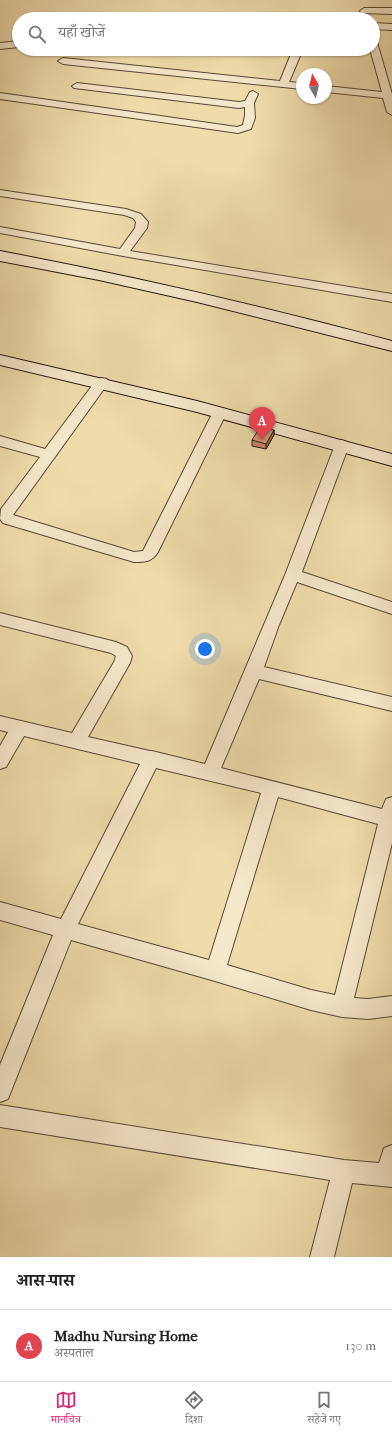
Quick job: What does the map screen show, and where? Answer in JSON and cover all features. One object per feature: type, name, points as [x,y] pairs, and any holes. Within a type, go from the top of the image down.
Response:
[{"type":"main road","points":[[0,256],[202,298],[322,327],[392,346]]},
{"type":"main road","points":[[0,270],[165,302],[392,357]]},
{"type":"main road","points":[[0,360],[102,382],[220,412],[392,460]]},
{"type":"street","points":[[360,2],[364,12]]},
{"type":"street","points":[[380,13],[392,11]]},
{"type":"street","points":[[380,26],[392,27]]},
{"type":"street","points":[[0,46],[12,45]]},
{"type":"street","points":[[283,84],[295,56]]},
{"type":"street","points":[[377,56],[389,85],[387,96],[392,112]]},
{"type":"street","points":[[63,61],[296,85]]},
{"type":"street","points":[[380,65],[392,66]]},
{"type":"street","points":[[0,96],[238,130],[247,127],[250,122],[251,114],[249,103],[258,82]]},
{"type":"street","points":[[77,86],[239,105],[249,103]]},
{"type":"street","points":[[332,90],[387,96]]},
{"type":"street","points":[[0,193],[126,212],[137,216],[142,222],[141,228],[123,252]]},
{"type":"street","points":[[0,230],[392,298]]},
{"type":"street","points":[[102,382],[6,513],[6,516],[12,520],[134,557],[142,558],[147,556],[220,412]]},
{"type":"street","points":[[0,442],[49,455]]},
{"type":"street","points":[[210,773],[254,671],[271,624],[293,576],[342,445]]},
{"type":"street","points":[[293,576],[392,608]]},
{"type":"street","points":[[0,619],[116,648],[121,651],[124,656],[122,663],[77,741]]},
{"type":"street","points":[[254,671],[392,704]]},
{"type":"street","points":[[0,723],[152,758],[272,788],[390,812],[342,1007]]},
{"type":"street","points":[[0,762],[19,728]]},
{"type":"street","points":[[0,1091],[65,930],[152,758]]},
{"type":"street","points":[[215,971],[272,788]]},
{"type":"street","points":[[0,911],[215,971],[311,1000],[342,1007],[368,1009],[392,1006]]},
{"type":"street","points":[[0,1116],[344,1172],[391,1169]]},
{"type":"street","points":[[322,1257],[344,1172]]},
{"type":"building","points":[[261,426],[274,430],[266,444],[252,440]]},
{"type":"place","name":"Madhu Nursing Home","points":[[262,440]]}]
